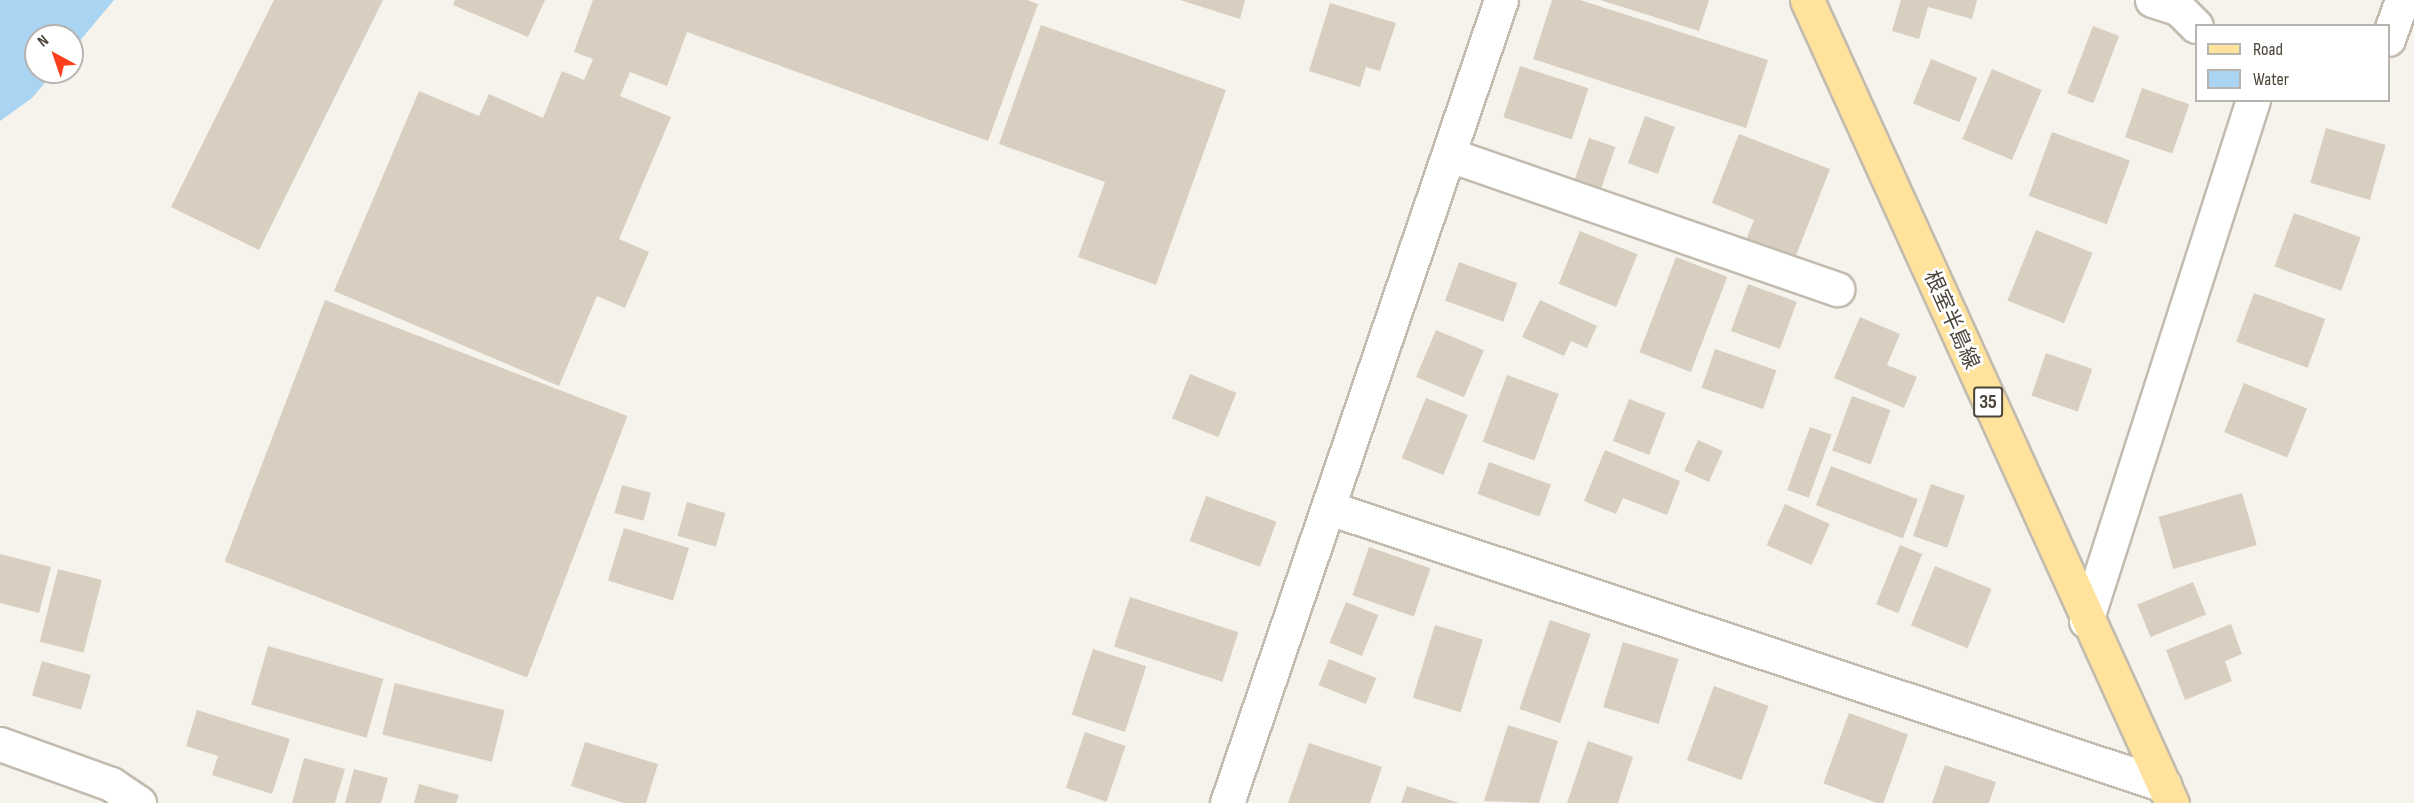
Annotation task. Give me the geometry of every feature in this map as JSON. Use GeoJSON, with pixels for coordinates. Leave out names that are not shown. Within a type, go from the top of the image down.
{"type":"FeatureCollection","features":[{"type":"Feature","properties":{"kind":"main road","name":"根室半島線"},"geometry":{"type":"LineString","coordinates":[[1807,0],[2086,621],[2168,794]]}},
{"type":"Feature","properties":{"kind":"street"},"geometry":{"type":"LineString","coordinates":[[1227,803],[1501,0]]}},
{"type":"Feature","properties":{"kind":"street"},"geometry":{"type":"LineString","coordinates":[[2152,0],[2179,9],[2195,25]]}},
{"type":"Feature","properties":{"kind":"street"},"geometry":{"type":"LineString","coordinates":[[2390,33],[2402,0]]}},
{"type":"Feature","properties":{"kind":"street"},"geometry":{"type":"LineString","coordinates":[[2086,621],[2252,102]]}},
{"type":"Feature","properties":{"kind":"street"},"geometry":{"type":"LineString","coordinates":[[1450,155],[1837,289]]}},
{"type":"Feature","properties":{"kind":"street"},"geometry":{"type":"LineString","coordinates":[[1329,508],[2168,794]]}},
{"type":"Feature","properties":{"kind":"street"},"geometry":{"type":"LineString","coordinates":[[0,744],[111,784],[139,803]]}},
{"type":"Feature","properties":{"kind":"water"},"geometry":{"type":"Polygon","coordinates":[[[0,0],[114,0],[84,36],[84,24],[24,24],[24,84],[44,84],[32,98],[0,121],[0,0]]]}},
{"type":"Feature","properties":{"kind":"building"},"geometry":{"type":"Polygon","coordinates":[[[274,0],[383,0],[259,250],[171,207],[274,0]]]}},
{"type":"Feature","properties":{"kind":"building"},"geometry":{"type":"Polygon","coordinates":[[[455,0],[545,0],[528,37],[453,5],[455,0]]]}},
{"type":"Feature","properties":{"kind":"building"},"geometry":{"type":"Polygon","coordinates":[[[593,0],[1027,0],[1038,4],[988,141],[687,32],[667,86],[630,72],[620,96],[671,117],[619,239],[649,252],[625,308],[597,296],[559,386],[334,291],[419,91],[479,116],[489,94],[543,118],[562,71],[584,80],[593,59],[574,52],[593,0]]]}},
{"type":"Feature","properties":{"kind":"building"},"geometry":{"type":"Polygon","coordinates":[[[1180,0],[1245,0],[1240,19],[1180,0]]]}},
{"type":"Feature","properties":{"kind":"building"},"geometry":{"type":"Polygon","coordinates":[[[1552,0],[1580,0],[1768,60],[1746,128],[1533,59],[1552,0]]]}},
{"type":"Feature","properties":{"kind":"building"},"geometry":{"type":"Polygon","coordinates":[[[1600,0],[1709,0],[1699,31],[1600,0]]]}},
{"type":"Feature","properties":{"kind":"building"},"geometry":{"type":"Polygon","coordinates":[[[1901,0],[1977,0],[1972,19],[1928,7],[1919,39],[1892,31],[1901,0]]]}},
{"type":"Feature","properties":{"kind":"building"},"geometry":{"type":"Polygon","coordinates":[[[1330,3],[1396,23],[1380,71],[1366,67],[1360,87],[1309,71],[1330,3]]]}},
{"type":"Feature","properties":{"kind":"building"},"geometry":{"type":"Polygon","coordinates":[[[1041,25],[1226,90],[1156,285],[1078,257],[1105,182],[999,144],[1041,25]]]}},
{"type":"Feature","properties":{"kind":"building"},"geometry":{"type":"Polygon","coordinates":[[[2093,26],[2119,36],[2093,103],[2067,93],[2093,26]]]}},
{"type":"Feature","properties":{"kind":"building"},"geometry":{"type":"Polygon","coordinates":[[[1931,59],[1977,78],[1959,122],[1913,104],[1931,59]]]}},
{"type":"Feature","properties":{"kind":"building"},"geometry":{"type":"Polygon","coordinates":[[[1520,66],[1588,88],[1572,140],[1503,117],[1520,66]]]}},
{"type":"Feature","properties":{"kind":"building"},"geometry":{"type":"Polygon","coordinates":[[[1992,69],[2042,90],[2012,160],[1962,139],[1992,69]]]}},
{"type":"Feature","properties":{"kind":"building"},"geometry":{"type":"Polygon","coordinates":[[[2142,88],[2189,104],[2172,153],[2125,137],[2142,88]]]}},
{"type":"Feature","properties":{"kind":"building"},"geometry":{"type":"Polygon","coordinates":[[[1645,116],[1675,127],[1658,174],[1628,163],[1645,116]]]}},
{"type":"Feature","properties":{"kind":"building"},"geometry":{"type":"Polygon","coordinates":[[[2326,128],[2386,145],[2370,200],[2310,183],[2326,128]]]}},
{"type":"Feature","properties":{"kind":"building"},"geometry":{"type":"Polygon","coordinates":[[[2052,132],[2130,160],[2107,224],[2029,196],[2052,132]]]}},
{"type":"Feature","properties":{"kind":"building"},"geometry":{"type":"Polygon","coordinates":[[[1739,134],[1830,169],[1793,263],[1744,245],[1754,220],[1712,203],[1739,134]]]}},
{"type":"Feature","properties":{"kind":"building"},"geometry":{"type":"Polygon","coordinates":[[[1589,138],[1615,147],[1600,191],[1574,181],[1589,138]]]}},
{"type":"Feature","properties":{"kind":"building"},"geometry":{"type":"Polygon","coordinates":[[[2294,213],[2361,237],[2341,291],[2275,267],[2294,213]]]}},
{"type":"Feature","properties":{"kind":"building"},"geometry":{"type":"Polygon","coordinates":[[[2036,230],[2093,253],[2064,323],[2008,300],[2036,230]]]}},
{"type":"Feature","properties":{"kind":"building"},"geometry":{"type":"Polygon","coordinates":[[[1580,231],[1637,254],[1616,307],[1559,284],[1580,231]]]}},
{"type":"Feature","properties":{"kind":"building"},"geometry":{"type":"Polygon","coordinates":[[[1676,257],[1727,277],[1691,372],[1639,352],[1676,257]]]}},
{"type":"Feature","properties":{"kind":"building"},"geometry":{"type":"Polygon","coordinates":[[[1459,262],[1517,283],[1503,322],[1445,301],[1459,262]]]}},
{"type":"Feature","properties":{"kind":"building"},"geometry":{"type":"Polygon","coordinates":[[[1748,284],[1797,302],[1780,349],[1731,331],[1748,284]]]}},
{"type":"Feature","properties":{"kind":"building"},"geometry":{"type":"Polygon","coordinates":[[[2254,293],[2325,319],[2308,368],[2236,342],[2254,293]]]}},
{"type":"Feature","properties":{"kind":"building"},"geometry":{"type":"Polygon","coordinates":[[[325,300],[627,416],[527,678],[225,561],[325,300]]]}},
{"type":"Feature","properties":{"kind":"building"},"geometry":{"type":"Polygon","coordinates":[[[1540,300],[1597,326],[1587,348],[1571,341],[1564,356],[1522,337],[1540,300]]]}},
{"type":"Feature","properties":{"kind":"building"},"geometry":{"type":"Polygon","coordinates":[[[1860,317],[1900,334],[1887,365],[1917,377],[1904,408],[1834,378],[1860,317]]]}},
{"type":"Feature","properties":{"kind":"building"},"geometry":{"type":"Polygon","coordinates":[[[1436,330],[1484,350],[1464,397],[1416,377],[1436,330]]]}},
{"type":"Feature","properties":{"kind":"building"},"geometry":{"type":"Polygon","coordinates":[[[1715,349],[1776,370],[1763,409],[1702,388],[1715,349]]]}},
{"type":"Feature","properties":{"kind":"building"},"geometry":{"type":"Polygon","coordinates":[[[2046,353],[2092,369],[2078,412],[2031,396],[2046,353]]]}},
{"type":"Feature","properties":{"kind":"building"},"geometry":{"type":"Polygon","coordinates":[[[1190,374],[1236,393],[1218,437],[1172,419],[1190,374]]]}},
{"type":"Feature","properties":{"kind":"building"},"geometry":{"type":"Polygon","coordinates":[[[1507,375],[1559,394],[1534,461],[1483,442],[1507,375]]]}},
{"type":"Feature","properties":{"kind":"building"},"geometry":{"type":"Polygon","coordinates":[[[2244,383],[2307,408],[2287,458],[2224,432],[2244,383]]]}},
{"type":"Feature","properties":{"kind":"building"},"geometry":{"type":"Polygon","coordinates":[[[1852,396],[1891,410],[1871,465],[1832,451],[1852,396]]]}},
{"type":"Feature","properties":{"kind":"building"},"geometry":{"type":"Polygon","coordinates":[[[1426,398],[1468,415],[1443,475],[1402,458],[1426,398]]]}},
{"type":"Feature","properties":{"kind":"building"},"geometry":{"type":"Polygon","coordinates":[[[1629,399],[1665,413],[1649,455],[1613,441],[1629,399]]]}},
{"type":"Feature","properties":{"kind":"building"},"geometry":{"type":"Polygon","coordinates":[[[1810,427],[1832,435],[1809,498],[1787,490],[1810,427]]]}},
{"type":"Feature","properties":{"kind":"building"},"geometry":{"type":"Polygon","coordinates":[[[1698,440],[1723,451],[1709,482],[1684,471],[1698,440]]]}},
{"type":"Feature","properties":{"kind":"building"},"geometry":{"type":"Polygon","coordinates":[[[1605,450],[1680,481],[1667,515],[1623,498],[1616,514],[1584,501],[1605,450]]]}},
{"type":"Feature","properties":{"kind":"building"},"geometry":{"type":"Polygon","coordinates":[[[1489,462],[1551,485],[1539,517],[1477,494],[1489,462]]]}},
{"type":"Feature","properties":{"kind":"building"},"geometry":{"type":"Polygon","coordinates":[[[1831,466],[1918,499],[1903,539],[1816,505],[1831,466]]]}},
{"type":"Feature","properties":{"kind":"building"},"geometry":{"type":"Polygon","coordinates":[[[1931,484],[1965,496],[1947,548],[1913,536],[1931,484]]]}},
{"type":"Feature","properties":{"kind":"building"},"geometry":{"type":"Polygon","coordinates":[[[622,485],[651,493],[643,521],[614,513],[622,485]]]}},
{"type":"Feature","properties":{"kind":"building"},"geometry":{"type":"Polygon","coordinates":[[[2242,493],[2257,545],[2173,569],[2158,517],[2242,493]]]}},
{"type":"Feature","properties":{"kind":"building"},"geometry":{"type":"Polygon","coordinates":[[[1206,496],[1276,522],[1260,567],[1190,541],[1206,496]]]}},
{"type":"Feature","properties":{"kind":"building"},"geometry":{"type":"Polygon","coordinates":[[[687,502],[725,513],[716,547],[677,536],[687,502]]]}},
{"type":"Feature","properties":{"kind":"building"},"geometry":{"type":"Polygon","coordinates":[[[1785,504],[1830,524],[1811,565],[1767,545],[1785,504]]]}},
{"type":"Feature","properties":{"kind":"building"},"geometry":{"type":"Polygon","coordinates":[[[624,528],[689,548],[673,600],[608,581],[624,528]]]}},
{"type":"Feature","properties":{"kind":"building"},"geometry":{"type":"Polygon","coordinates":[[[1900,545],[1922,554],[1898,613],[1876,604],[1900,545]]]}},
{"type":"Feature","properties":{"kind":"building"},"geometry":{"type":"Polygon","coordinates":[[[1369,547],[1430,568],[1414,616],[1352,595],[1369,547]]]}},
{"type":"Feature","properties":{"kind":"building"},"geometry":{"type":"Polygon","coordinates":[[[0,554],[51,567],[39,613],[0,603],[0,554]]]}},
{"type":"Feature","properties":{"kind":"building"},"geometry":{"type":"Polygon","coordinates":[[[1935,566],[1992,589],[1968,648],[1911,625],[1935,566]]]}},
{"type":"Feature","properties":{"kind":"building"},"geometry":{"type":"Polygon","coordinates":[[[58,569],[102,580],[84,653],[40,642],[58,569]]]}},
{"type":"Feature","properties":{"kind":"building"},"geometry":{"type":"Polygon","coordinates":[[[2193,582],[2206,614],[2150,637],[2137,604],[2193,582]]]}},
{"type":"Feature","properties":{"kind":"building"},"geometry":{"type":"Polygon","coordinates":[[[1130,597],[1238,632],[1222,682],[1114,646],[1130,597]]]}},
{"type":"Feature","properties":{"kind":"building"},"geometry":{"type":"Polygon","coordinates":[[[1346,602],[1378,615],[1362,656],[1330,643],[1346,602]]]}},
{"type":"Feature","properties":{"kind":"building"},"geometry":{"type":"Polygon","coordinates":[[[1550,620],[1591,634],[1560,723],[1519,709],[1550,620]]]}},
{"type":"Feature","properties":{"kind":"building"},"geometry":{"type":"Polygon","coordinates":[[[2231,624],[2242,654],[2225,661],[2232,681],[2185,700],[2166,650],[2231,624]]]}},
{"type":"Feature","properties":{"kind":"building"},"geometry":{"type":"Polygon","coordinates":[[[1435,625],[1483,640],[1461,712],[1413,698],[1435,625]]]}},
{"type":"Feature","properties":{"kind":"building"},"geometry":{"type":"Polygon","coordinates":[[[1623,642],[1678,659],[1659,724],[1603,707],[1623,642]]]}},
{"type":"Feature","properties":{"kind":"building"},"geometry":{"type":"Polygon","coordinates":[[[268,646],[383,679],[367,738],[251,705],[268,646]]]}},
{"type":"Feature","properties":{"kind":"building"},"geometry":{"type":"Polygon","coordinates":[[[1093,649],[1146,666],[1125,732],[1072,715],[1093,649]]]}},
{"type":"Feature","properties":{"kind":"building"},"geometry":{"type":"Polygon","coordinates":[[[1329,659],[1376,678],[1366,704],[1319,685],[1329,659]]]}},
{"type":"Feature","properties":{"kind":"building"},"geometry":{"type":"Polygon","coordinates":[[[42,661],[91,675],[81,710],[32,696],[42,661]]]}},
{"type":"Feature","properties":{"kind":"building"},"geometry":{"type":"Polygon","coordinates":[[[395,683],[505,710],[492,762],[382,734],[395,683]]]}},
{"type":"Feature","properties":{"kind":"building"},"geometry":{"type":"Polygon","coordinates":[[[1714,686],[1769,706],[1741,780],[1687,760],[1714,686]]]}},
{"type":"Feature","properties":{"kind":"building"},"geometry":{"type":"Polygon","coordinates":[[[197,710],[290,739],[272,794],[212,775],[218,756],[186,746],[197,710]]]}},
{"type":"Feature","properties":{"kind":"building"},"geometry":{"type":"Polygon","coordinates":[[[1849,713],[1908,735],[1883,803],[1877,803],[1823,783],[1849,713]]]}},
{"type":"Feature","properties":{"kind":"building"},"geometry":{"type":"Polygon","coordinates":[[[1508,725],[1558,741],[1539,803],[1484,801],[1508,725]]]}},
{"type":"Feature","properties":{"kind":"building"},"geometry":{"type":"Polygon","coordinates":[[[1085,732],[1126,746],[1106,802],[1066,788],[1085,732]]]}},
{"type":"Feature","properties":{"kind":"building"},"geometry":{"type":"Polygon","coordinates":[[[1588,741],[1633,757],[1618,803],[1567,803],[1588,741]]]}},
{"type":"Feature","properties":{"kind":"building"},"geometry":{"type":"Polygon","coordinates":[[[585,742],[658,764],[646,803],[624,803],[571,786],[585,742]]]}},
{"type":"Feature","properties":{"kind":"building"},"geometry":{"type":"Polygon","coordinates":[[[1309,743],[1382,767],[1370,803],[1288,803],[1309,743]]]}},
{"type":"Feature","properties":{"kind":"building"},"geometry":{"type":"Polygon","coordinates":[[[304,758],[345,769],[335,803],[292,803],[304,758]]]}},
{"type":"Feature","properties":{"kind":"building"},"geometry":{"type":"Polygon","coordinates":[[[1945,765],[1996,782],[1989,803],[1932,803],[1945,765]]]}},
{"type":"Feature","properties":{"kind":"building"},"geometry":{"type":"Polygon","coordinates":[[[354,769],[388,778],[381,803],[345,803],[354,769]]]}},
{"type":"Feature","properties":{"kind":"building"},"geometry":{"type":"Polygon","coordinates":[[[419,784],[459,795],[456,803],[414,803],[419,784]]]}},
{"type":"Feature","properties":{"kind":"building"},"geometry":{"type":"Polygon","coordinates":[[[1407,786],[1459,803],[1401,803],[1407,786]]]}}]}
